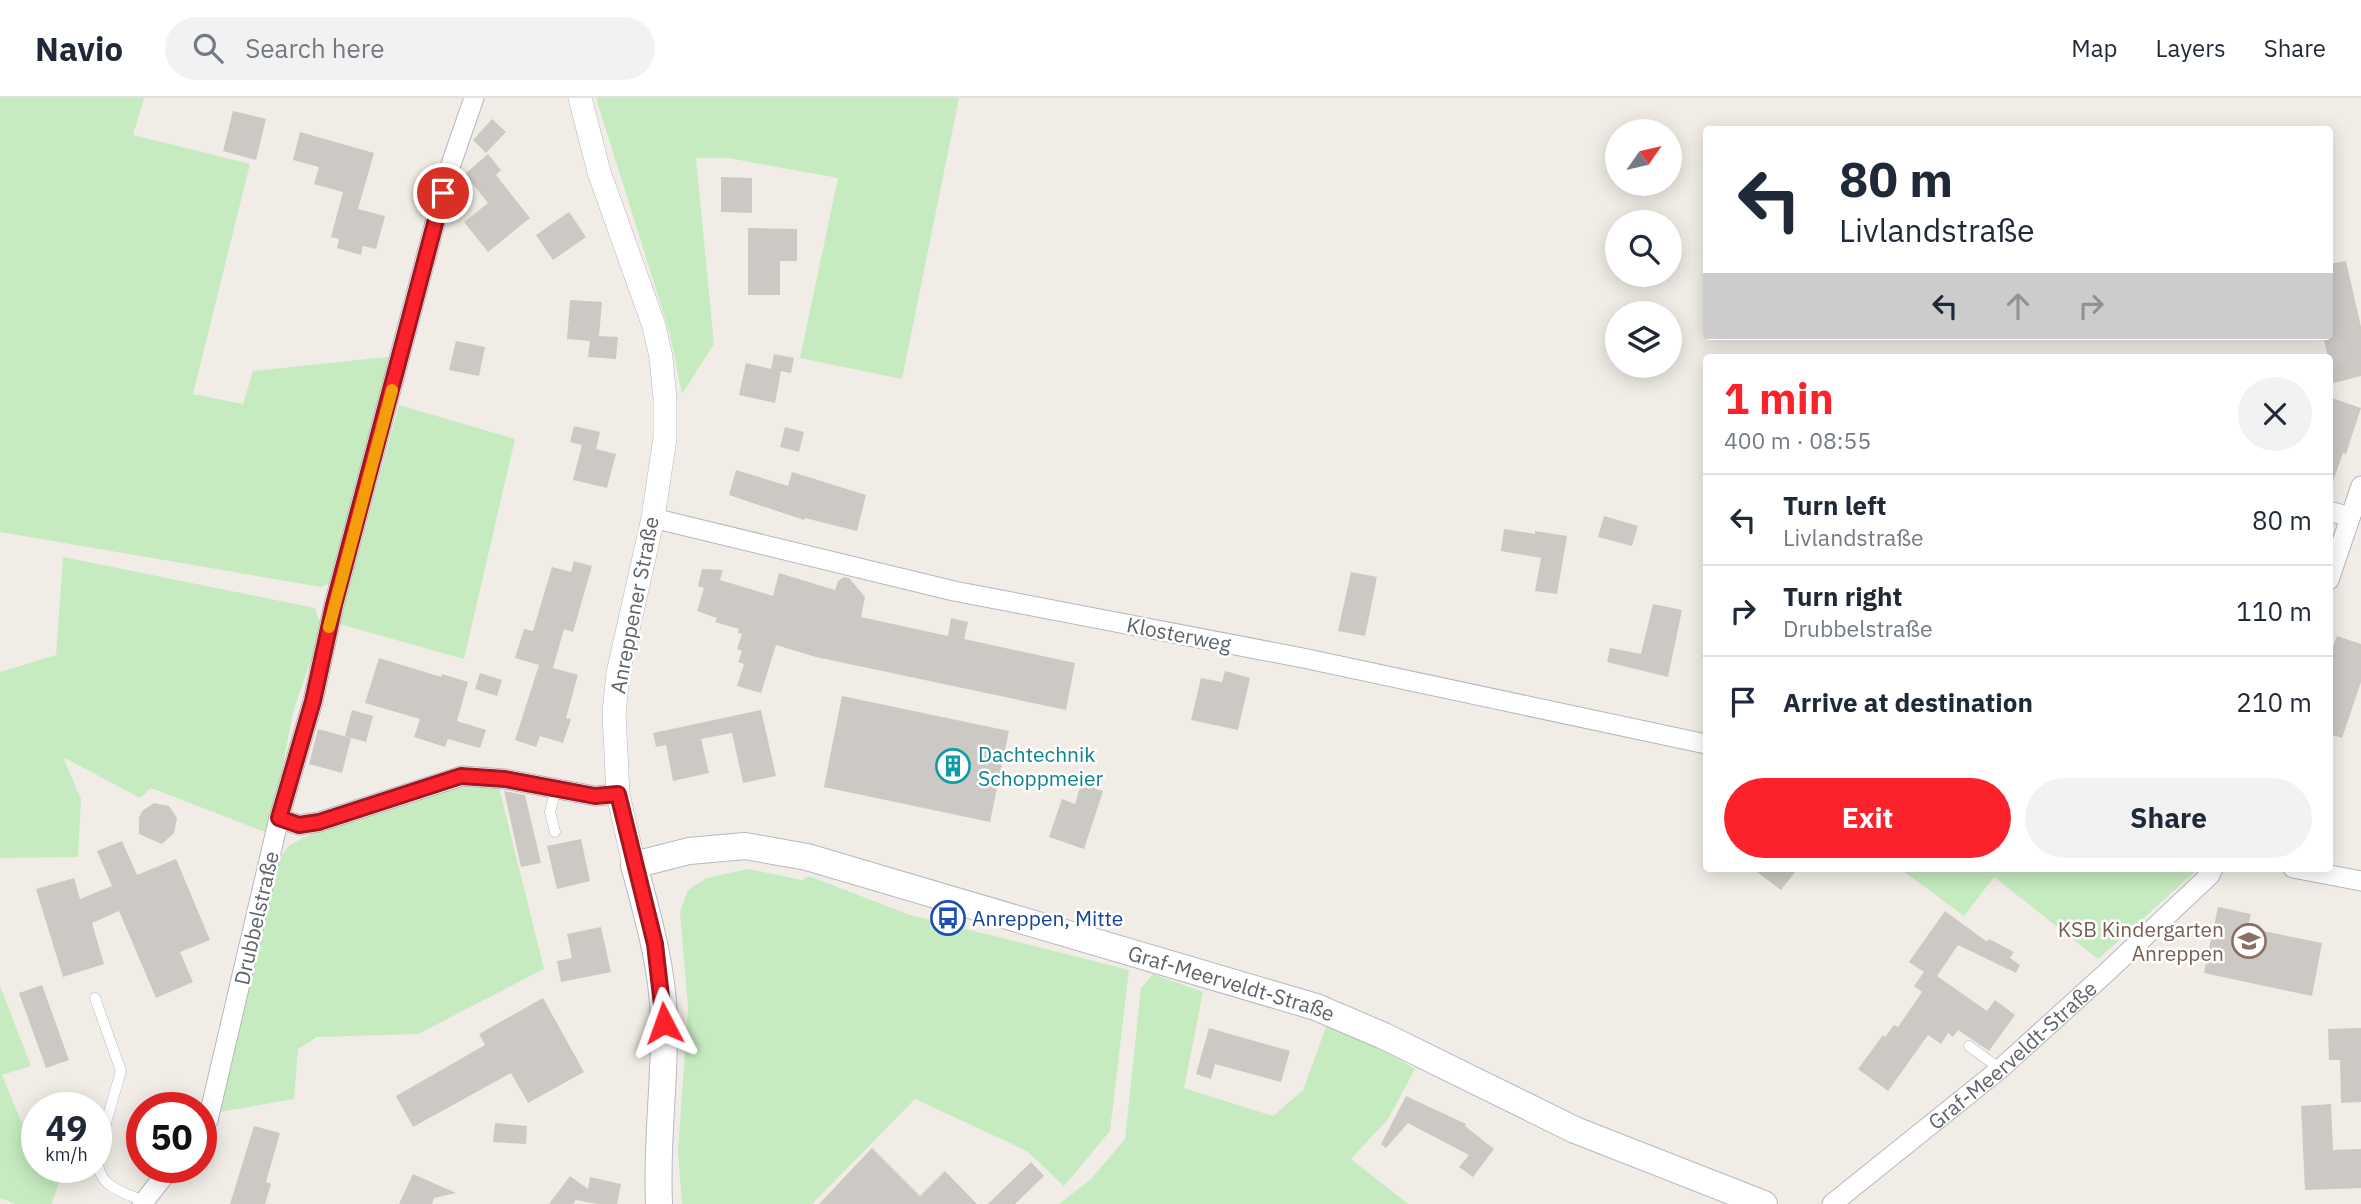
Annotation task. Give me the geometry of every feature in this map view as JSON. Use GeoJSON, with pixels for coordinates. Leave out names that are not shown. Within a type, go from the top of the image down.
{"type":"FeatureCollection","features":[{"type":"Feature","properties":{"kind":"main road","name":"Graf-Meerveldt-Straße"},"geometry":{"type":"LineString","coordinates":[[634,865],[689,851],[744,846],[798,855],[1152,957],[1348,1019],[1575,1130],[1764,1204]]}},
{"type":"Feature","properties":{"kind":"main road","name":"Anreppener Straße"},"geometry":{"type":"LineString","coordinates":[[634,865],[655,944],[664,1023],[659,1204]]}},
{"type":"Feature","properties":{"kind":"street","name":"Drubbelstraße"},"geometry":{"type":"LineString","coordinates":[[215,1092],[279,818],[313,701],[334,605],[449,170],[474,98]]}},
{"type":"Feature","properties":{"kind":"street","name":"Anreppener Straße"},"geometry":{"type":"LineString","coordinates":[[580,98],[599,172],[654,326],[661,357],[665,399],[665,438],[653,518],[615,693],[614,734],[618,794],[634,865]]}},
{"type":"Feature","properties":{"kind":"street"},"geometry":{"type":"LineString","coordinates":[[2333,568],[2361,486]]}},
{"type":"Feature","properties":{"kind":"street"},"geometry":{"type":"LineString","coordinates":[[2333,512],[2350,517]]}},
{"type":"Feature","properties":{"kind":"street","name":"Klosterweg"},"geometry":{"type":"LineString","coordinates":[[653,518],[954,591],[1290,656],[1703,743]]}},
{"type":"Feature","properties":{"kind":"street"},"geometry":{"type":"LineString","coordinates":[[279,818],[299,825],[319,822],[461,776],[482,776],[595,796],[618,794]]}},
{"type":"Feature","properties":{"kind":"street","name":"Graf-Meerveldt-Straße"},"geometry":{"type":"LineString","coordinates":[[1832,1204],[2000,1069],[2211,872]]}},
{"type":"Feature","properties":{"kind":"street"},"geometry":{"type":"LineString","coordinates":[[2314,872],[2361,881]]}},
{"type":"Feature","properties":{"kind":"street"},"geometry":{"type":"LineString","coordinates":[[143,1203],[159,1183]]}},
{"type":"Feature","properties":{"kind":"lane"},"geometry":{"type":"LineString","coordinates":[[555,832],[551,812],[556,788]]}},
{"type":"Feature","properties":{"kind":"lane"},"geometry":{"type":"LineString","coordinates":[[95,998],[121,1071],[97,1154],[97,1167],[101,1178],[110,1186],[143,1203]]}},
{"type":"Feature","properties":{"kind":"lane"},"geometry":{"type":"LineString","coordinates":[[1969,1046],[2000,1069]]}},
{"type":"Feature","properties":{"kind":"green space"},"geometry":{"type":"Polygon","coordinates":[[[0,98],[144,98],[133,135],[250,164],[193,394],[243,404],[253,371],[393,358],[330,583],[321,587],[0,532],[0,98]]]}},
{"type":"Feature","properties":{"kind":"green space"},"geometry":{"type":"Polygon","coordinates":[[[596,98],[959,98],[902,379],[800,358],[838,178],[728,158],[696,158],[714,344],[682,394],[670,334],[596,98]]]}},
{"type":"Feature","properties":{"kind":"green space"},"geometry":{"type":"Polygon","coordinates":[[[399,405],[515,439],[464,659],[339,624],[399,405]]]}},
{"type":"Feature","properties":{"kind":"green space"},"geometry":{"type":"Polygon","coordinates":[[[63,557],[315,608],[322,628],[293,712],[270,834],[151,788],[140,798],[63,757],[81,799],[78,857],[0,858],[0,672],[56,655],[63,557]]]}},
{"type":"Feature","properties":{"kind":"green space"},"geometry":{"type":"Polygon","coordinates":[[[453,786],[499,787],[544,969],[418,1034],[317,1037],[298,1049],[294,1099],[217,1112],[217,1101],[280,857],[290,845],[317,831],[453,786]]]}},
{"type":"Feature","properties":{"kind":"green space"},"geometry":{"type":"Polygon","coordinates":[[[748,869],[802,880],[809,876],[910,915],[1129,970],[1110,1131],[1064,1186],[1027,1151],[915,1099],[812,1204],[682,1204],[678,1152],[688,1008],[680,912],[688,890],[707,878],[748,869]]]}},
{"type":"Feature","properties":{"kind":"green space"},"geometry":{"type":"Polygon","coordinates":[[[1904,872],[2195,872],[2098,959],[1994,877],[1964,916],[1904,872]]]}},
{"type":"Feature","properties":{"kind":"green space"},"geometry":{"type":"Polygon","coordinates":[[[1153,974],[1203,992],[1184,1088],[1273,1116],[1303,1090],[1327,1024],[1377,1047],[1415,1069],[1388,1119],[1351,1159],[1408,1204],[1059,1204],[1091,1179],[1125,1139],[1141,988],[1153,974]]]}},
{"type":"Feature","properties":{"kind":"green space"},"geometry":{"type":"Polygon","coordinates":[[[0,986],[31,1066],[2,1075],[21,1121],[21,1183],[60,1183],[51,1204],[16,1204],[0,1198],[0,986]]]}},
{"type":"Feature","properties":{"kind":"building"},"geometry":{"type":"Polygon","coordinates":[[[233,111],[266,119],[256,160],[223,151],[233,111]]]}},
{"type":"Feature","properties":{"kind":"building"},"geometry":{"type":"Polygon","coordinates":[[[492,119],[506,132],[486,153],[473,140],[492,119]]]}},
{"type":"Feature","properties":{"kind":"building"},"geometry":{"type":"Polygon","coordinates":[[[300,132],[374,153],[358,209],[385,216],[376,249],[363,246],[361,255],[337,248],[339,239],[331,237],[343,192],[314,184],[319,167],[293,160],[300,132]]]}},
{"type":"Feature","properties":{"kind":"building"},"geometry":{"type":"Polygon","coordinates":[[[488,154],[501,170],[496,175],[530,218],[488,252],[464,222],[488,203],[465,174],[488,154]]]}},
{"type":"Feature","properties":{"kind":"building"},"geometry":{"type":"Polygon","coordinates":[[[721,177],[752,178],[752,213],[721,212],[721,177]]]}},
{"type":"Feature","properties":{"kind":"building"},"geometry":{"type":"Polygon","coordinates":[[[569,212],[586,237],[553,260],[536,235],[569,212]]]}},
{"type":"Feature","properties":{"kind":"building"},"geometry":{"type":"Polygon","coordinates":[[[748,228],[797,229],[797,261],[780,261],[780,295],[748,295],[748,228]]]}},
{"type":"Feature","properties":{"kind":"building"},"geometry":{"type":"Polygon","coordinates":[[[2346,261],[2361,327],[2361,376],[2334,383],[2333,354],[2327,354],[2324,340],[2333,340],[2333,263],[2346,261]]]}},
{"type":"Feature","properties":{"kind":"building"},"geometry":{"type":"Polygon","coordinates":[[[570,300],[602,302],[599,336],[618,337],[616,359],[588,357],[590,341],[567,339],[570,300]]]}},
{"type":"Feature","properties":{"kind":"building"},"geometry":{"type":"Polygon","coordinates":[[[456,341],[485,347],[479,376],[449,370],[456,341]]]}},
{"type":"Feature","properties":{"kind":"building"},"geometry":{"type":"Polygon","coordinates":[[[774,354],[794,358],[791,373],[781,371],[775,403],[739,395],[746,363],[771,369],[774,354]]]}},
{"type":"Feature","properties":{"kind":"building"},"geometry":{"type":"Polygon","coordinates":[[[2333,398],[2361,408],[2346,454],[2343,453],[2333,481],[2333,398]]]}},
{"type":"Feature","properties":{"kind":"building"},"geometry":{"type":"Polygon","coordinates":[[[574,426],[600,432],[596,449],[616,454],[607,488],[573,480],[582,445],[570,442],[574,426]]]}},
{"type":"Feature","properties":{"kind":"building"},"geometry":{"type":"Polygon","coordinates":[[[785,427],[804,432],[799,452],[780,447],[785,427]]]}},
{"type":"Feature","properties":{"kind":"building"},"geometry":{"type":"Polygon","coordinates":[[[736,470],[788,486],[792,472],[866,495],[857,531],[805,518],[804,520],[729,495],[736,470]]]}},
{"type":"Feature","properties":{"kind":"building"},"geometry":{"type":"Polygon","coordinates":[[[1604,516],[1638,526],[1632,546],[1598,537],[1604,516]]]}},
{"type":"Feature","properties":{"kind":"building"},"geometry":{"type":"Polygon","coordinates":[[[1504,529],[1567,536],[1557,594],[1535,591],[1541,558],[1501,551],[1504,529]]]}},
{"type":"Feature","properties":{"kind":"building"},"geometry":{"type":"Polygon","coordinates":[[[574,561],[592,566],[573,632],[564,629],[553,668],[578,675],[566,718],[571,719],[563,743],[540,736],[536,747],[515,740],[539,665],[515,658],[524,629],[533,631],[552,567],[571,572],[574,561]]]}},
{"type":"Feature","properties":{"kind":"building"},"geometry":{"type":"Polygon","coordinates":[[[702,569],[723,570],[720,580],[773,596],[779,573],[835,590],[838,581],[844,577],[849,578],[865,597],[861,617],[948,636],[951,618],[968,622],[964,639],[1075,663],[1066,710],[816,657],[776,645],[761,693],[737,686],[744,664],[738,662],[742,651],[737,649],[742,634],[738,633],[739,629],[715,622],[717,618],[697,611],[704,588],[698,586],[702,569]]]}},
{"type":"Feature","properties":{"kind":"building"},"geometry":{"type":"Polygon","coordinates":[[[1351,572],[1377,577],[1365,636],[1338,631],[1351,572]]]}},
{"type":"Feature","properties":{"kind":"building"},"geometry":{"type":"Polygon","coordinates":[[[1653,604],[1682,610],[1668,677],[1607,662],[1610,648],[1641,654],[1653,604]]]}},
{"type":"Feature","properties":{"kind":"building"},"geometry":{"type":"Polygon","coordinates":[[[2337,636],[2361,644],[2361,682],[2342,738],[2333,735],[2333,647],[2337,636]]]}},
{"type":"Feature","properties":{"kind":"building"},"geometry":{"type":"Polygon","coordinates":[[[379,658],[441,677],[442,674],[468,682],[457,721],[486,730],[480,748],[448,739],[445,747],[414,737],[420,719],[365,703],[379,658]]]}},
{"type":"Feature","properties":{"kind":"building"},"geometry":{"type":"Polygon","coordinates":[[[1225,671],[1250,678],[1238,730],[1191,720],[1201,678],[1222,682],[1225,671]]]}},
{"type":"Feature","properties":{"kind":"building"},"geometry":{"type":"Polygon","coordinates":[[[480,673],[502,680],[497,696],[475,689],[480,673]]]}},
{"type":"Feature","properties":{"kind":"building"},"geometry":{"type":"Polygon","coordinates":[[[842,696],[1009,731],[990,822],[824,787],[842,696]]]}},
{"type":"Feature","properties":{"kind":"building"},"geometry":{"type":"Polygon","coordinates":[[[352,710],[373,716],[366,742],[345,736],[352,710]]]}},
{"type":"Feature","properties":{"kind":"building"},"geometry":{"type":"Polygon","coordinates":[[[761,710],[776,776],[743,783],[732,733],[701,739],[709,773],[673,781],[666,745],[656,747],[653,733],[761,710]]]}},
{"type":"Feature","properties":{"kind":"building"},"geometry":{"type":"Polygon","coordinates":[[[318,729],[351,738],[342,773],[309,764],[318,729]]]}},
{"type":"Feature","properties":{"kind":"building"},"geometry":{"type":"Polygon","coordinates":[[[1081,784],[1103,791],[1084,849],[1049,837],[1062,799],[1075,804],[1081,784]]]}},
{"type":"Feature","properties":{"kind":"building"},"geometry":{"type":"Polygon","coordinates":[[[504,791],[525,795],[541,863],[521,867],[504,791]]]}},
{"type":"Feature","properties":{"kind":"building"},"geometry":{"type":"Polygon","coordinates":[[[154,803],[169,806],[177,818],[174,833],[162,844],[139,834],[142,811],[154,803]]]}},
{"type":"Feature","properties":{"kind":"building"},"geometry":{"type":"Polygon","coordinates":[[[581,839],[590,881],[557,889],[547,846],[581,839]]]}},
{"type":"Feature","properties":{"kind":"building"},"geometry":{"type":"Polygon","coordinates":[[[122,841],[137,875],[176,859],[210,940],[180,952],[193,982],[156,998],[119,911],[92,923],[104,964],[63,977],[36,889],[74,878],[80,899],[112,886],[97,851],[122,841]]]}},
{"type":"Feature","properties":{"kind":"building"},"geometry":{"type":"Polygon","coordinates":[[[1757,872],[1795,872],[1781,890],[1757,872]]]}},
{"type":"Feature","properties":{"kind":"building"},"geometry":{"type":"Polygon","coordinates":[[[2218,907],[2251,914],[2249,923],[2260,925],[2258,930],[2322,943],[2312,996],[2204,973],[2218,907]]]}},
{"type":"Feature","properties":{"kind":"building"},"geometry":{"type":"Polygon","coordinates":[[[1945,911],[1987,942],[1989,939],[2014,952],[2010,958],[2020,965],[2016,973],[1958,945],[1937,976],[1987,1011],[1995,1000],[2015,1015],[1989,1051],[1958,1030],[1953,1037],[1948,1033],[1941,1044],[1928,1035],[1888,1091],[1858,1069],[1883,1035],[1885,1037],[1894,1025],[1898,1027],[1922,992],[1914,986],[1924,972],[1909,962],[1945,911]]]}},
{"type":"Feature","properties":{"kind":"building"},"geometry":{"type":"Polygon","coordinates":[[[601,927],[611,972],[561,982],[557,961],[572,958],[567,934],[601,927]]]}},
{"type":"Feature","properties":{"kind":"building"},"geometry":{"type":"Polygon","coordinates":[[[42,985],[69,1060],[46,1068],[19,993],[42,985]]]}},
{"type":"Feature","properties":{"kind":"building"},"geometry":{"type":"Polygon","coordinates":[[[543,998],[584,1072],[528,1103],[511,1073],[413,1127],[396,1096],[485,1045],[479,1034],[543,998]]]}},
{"type":"Feature","properties":{"kind":"building"},"geometry":{"type":"Polygon","coordinates":[[[1209,1028],[1290,1051],[1281,1082],[1215,1064],[1211,1079],[1196,1074],[1209,1028]]]}},
{"type":"Feature","properties":{"kind":"building"},"geometry":{"type":"Polygon","coordinates":[[[2361,1028],[2361,1102],[2341,1103],[2340,1060],[2329,1060],[2328,1029],[2361,1028]]]}},
{"type":"Feature","properties":{"kind":"building"},"geometry":{"type":"Polygon","coordinates":[[[1406,1096],[1466,1124],[1465,1126],[1494,1149],[1473,1177],[1459,1167],[1469,1155],[1408,1123],[1386,1148],[1381,1144],[1406,1096]]]}},
{"type":"Feature","properties":{"kind":"building"},"geometry":{"type":"Polygon","coordinates":[[[2331,1104],[2333,1150],[2361,1149],[2361,1188],[2305,1190],[2301,1106],[2331,1104]]]}},
{"type":"Feature","properties":{"kind":"building"},"geometry":{"type":"Polygon","coordinates":[[[495,1123],[527,1126],[526,1144],[493,1142],[495,1123]]]}},
{"type":"Feature","properties":{"kind":"building"},"geometry":{"type":"Polygon","coordinates":[[[254,1126],[280,1133],[266,1182],[271,1184],[265,1204],[230,1204],[254,1126]]]}},
{"type":"Feature","properties":{"kind":"building"},"geometry":{"type":"Polygon","coordinates":[[[872,1148],[920,1196],[945,1171],[977,1204],[819,1204],[872,1148]]]}},
{"type":"Feature","properties":{"kind":"building"},"geometry":{"type":"Polygon","coordinates":[[[1031,1162],[1044,1176],[1015,1204],[988,1204],[1031,1162]]]}},
{"type":"Feature","properties":{"kind":"building"},"geometry":{"type":"Polygon","coordinates":[[[413,1174],[456,1193],[434,1198],[432,1204],[399,1204],[413,1174]]]}},
{"type":"Feature","properties":{"kind":"building"},"geometry":{"type":"Polygon","coordinates":[[[570,1176],[588,1189],[590,1177],[621,1184],[617,1204],[576,1200],[573,1204],[549,1204],[570,1176]]]}},
{"type":"Feature","properties":{"kind":"slow traffic"},"geometry":{"type":"LineString","coordinates":[[329,627],[392,390]]}},
{"type":"Feature","properties":{"kind":"place","name":"Dachtechnik Schoppmeier"},"geometry":{"type":"Point","coordinates":[953,766]}},
{"type":"Feature","properties":{"kind":"place","name":"Anreppen, Mitte"},"geometry":{"type":"Point","coordinates":[948,918]}},
{"type":"Feature","properties":{"kind":"place","name":"KSB Kindergarten Anreppen"},"geometry":{"type":"Point","coordinates":[2249,941]}},
{"type":"Feature","properties":{"kind":"route"},"geometry":{"type":"LineString","coordinates":[[443,193],[334,605],[313,701],[279,818],[299,825],[319,822],[461,776],[505,779],[595,796],[618,794],[655,944],[664,1023]]}}]}
